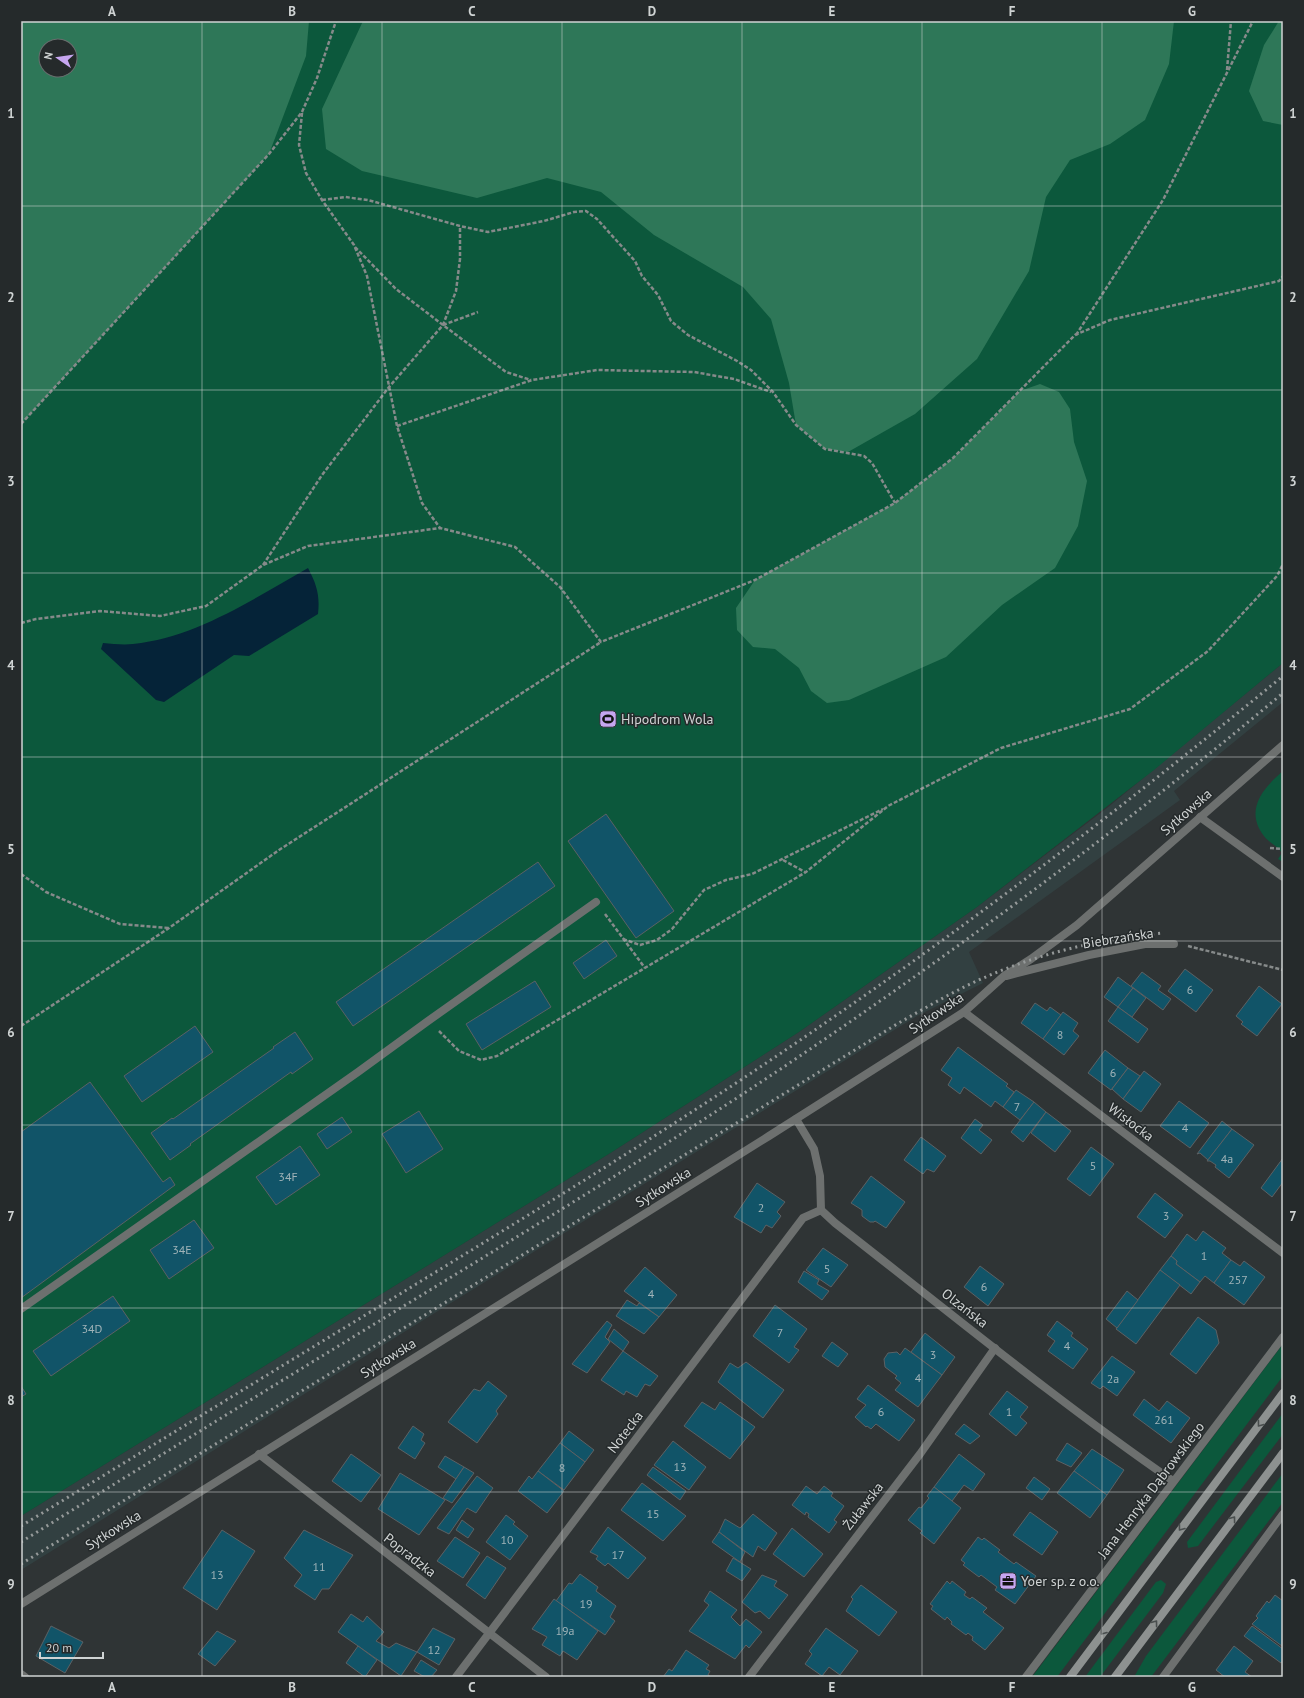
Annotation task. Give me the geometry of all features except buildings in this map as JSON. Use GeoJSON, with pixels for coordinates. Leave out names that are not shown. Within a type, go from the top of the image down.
{"type":"FeatureCollection","features":[{"type":"Feature","properties":{"kind":"main road"},"geometry":{"type":"LineString","coordinates":[[1070,1677],[1283,1393]]}},
{"type":"Feature","properties":{"kind":"main road"},"geometry":{"type":"LineString","coordinates":[[1115,1677],[1283,1453]]}},
{"type":"Feature","properties":{"kind":"street","name":"Sytkowska"},"geometry":{"type":"LineString","coordinates":[[21,1604],[796,1119],[964,1012],[1004,976],[1031,959],[1077,925],[1283,745]]}},
{"type":"Feature","properties":{"kind":"street"},"geometry":{"type":"LineString","coordinates":[[1200,817],[1283,877]]}},
{"type":"Feature","properties":{"kind":"street"},"geometry":{"type":"LineString","coordinates":[[21,1309],[358,1072],[428,1020],[596,902]]}},
{"type":"Feature","properties":{"kind":"street","name":"Biebrzańska"},"geometry":{"type":"LineString","coordinates":[[1004,976],[1089,955],[1144,944],[1174,944]]}},
{"type":"Feature","properties":{"kind":"street","name":"Wisłocka"},"geometry":{"type":"LineString","coordinates":[[964,1012],[1283,1253]]}},
{"type":"Feature","properties":{"kind":"street"},"geometry":{"type":"LineString","coordinates":[[796,1119],[814,1149],[820,1176],[821,1210]]}},
{"type":"Feature","properties":{"kind":"street","name":"Olzańska"},"geometry":{"type":"LineString","coordinates":[[821,1210],[835,1223],[995,1348],[1133,1453],[1173,1481]]}},
{"type":"Feature","properties":{"kind":"street","name":"Notecka"},"geometry":{"type":"LineString","coordinates":[[456,1677],[803,1218],[821,1210]]}},
{"type":"Feature","properties":{"kind":"street","name":"Jana Henryka Dąbrowskiego"},"geometry":{"type":"LineString","coordinates":[[1026,1677],[1283,1337]]}},
{"type":"Feature","properties":{"kind":"street","name":"Żuławska"},"geometry":{"type":"LineString","coordinates":[[749,1677],[920,1454],[995,1348]]}},
{"type":"Feature","properties":{"kind":"street","name":"Popradzka"},"geometry":{"type":"LineString","coordinates":[[259,1454],[546,1677]]}},
{"type":"Feature","properties":{"kind":"street"},"geometry":{"type":"LineString","coordinates":[[1163,1677],[1283,1514]]}},
{"type":"Feature","properties":{"kind":"street"},"geometry":{"type":"LineString","coordinates":[[21,1674],[25,1677]]}},
{"type":"Feature","properties":{"kind":"path"},"geometry":{"type":"LineString","coordinates":[[21,424],[269,154],[302,112],[317,78],[336,21]]}},
{"type":"Feature","properties":{"kind":"path"},"geometry":{"type":"LineString","coordinates":[[1227,73],[1231,21]]}},
{"type":"Feature","properties":{"kind":"path"},"geometry":{"type":"LineString","coordinates":[[21,1026],[169,928],[279,850],[601,642],[755,580],[895,503],[953,458],[1075,336],[1163,200],[1253,21]]}},
{"type":"Feature","properties":{"kind":"path"},"geometry":{"type":"LineString","coordinates":[[302,112],[299,145],[306,173],[322,200],[354,245],[396,288],[443,325],[506,372],[532,380]]}},
{"type":"Feature","properties":{"kind":"path"},"geometry":{"type":"LineString","coordinates":[[322,200],[345,197],[368,200],[460,226],[488,232],[544,222],[574,212],[586,211],[597,218],[635,261],[642,276],[658,295],[671,320],[688,335],[746,367],[773,392],[796,425],[825,449],[864,456],[872,462],[895,503]]}},
{"type":"Feature","properties":{"kind":"path"},"geometry":{"type":"LineString","coordinates":[[263,566],[322,475],[390,387],[443,325],[456,291],[460,259],[460,226]]}},
{"type":"Feature","properties":{"kind":"path"},"geometry":{"type":"LineString","coordinates":[[354,245],[367,276],[397,426],[422,503],[440,528]]}},
{"type":"Feature","properties":{"kind":"path"},"geometry":{"type":"LineString","coordinates":[[1279,281],[1283,276]]}},
{"type":"Feature","properties":{"kind":"path"},"geometry":{"type":"LineString","coordinates":[[1075,336],[1110,320],[1283,280]]}},
{"type":"Feature","properties":{"kind":"path"},"geometry":{"type":"LineString","coordinates":[[443,325],[478,312]]}},
{"type":"Feature","properties":{"kind":"path"},"geometry":{"type":"LineString","coordinates":[[397,426],[532,380],[597,370],[694,372],[734,379],[773,392]]}},
{"type":"Feature","properties":{"kind":"path"},"geometry":{"type":"LineString","coordinates":[[21,623],[36,619],[100,611],[160,616],[206,606],[263,566],[308,546],[440,528],[515,547],[560,587],[601,642]]}},
{"type":"Feature","properties":{"kind":"path"},"geometry":{"type":"LineString","coordinates":[[623,938],[640,945],[657,940],[672,929],[704,890],[726,880],[752,874],[783,860],[1001,748],[1130,709],[1208,651],[1277,576],[1283,564]]}},
{"type":"Feature","properties":{"kind":"path"},"geometry":{"type":"LineString","coordinates":[[428,1020],[459,1051],[480,1060],[497,1056],[806,872],[888,806]]}},
{"type":"Feature","properties":{"kind":"path"},"geometry":{"type":"LineString","coordinates":[[1270,848],[1283,849]]}},
{"type":"Feature","properties":{"kind":"path"},"geometry":{"type":"LineString","coordinates":[[783,860],[806,872]]}},
{"type":"Feature","properties":{"kind":"path"},"geometry":{"type":"LineString","coordinates":[[21,874],[46,892],[120,924],[169,928]]}},
{"type":"Feature","properties":{"kind":"path"},"geometry":{"type":"LineString","coordinates":[[596,902],[646,968]]}},
{"type":"Feature","properties":{"kind":"path","name":"Biebrzańska"},"geometry":{"type":"LineString","coordinates":[[1174,944],[1193,946],[1283,970]]}},
{"type":"Feature","properties":{"kind":"shaded area"},"geometry":{"type":"Polygon","coordinates":[[[1283,663],[1283,702],[1174,791],[1180,800],[969,952],[983,983],[917,1016],[21,1570],[21,1516],[612,1152],[799,1032],[977,907],[1107,808],[1283,663]]]}},
{"type":"Feature","properties":{"kind":"green space","name":"Hipodrom Wola"},"geometry":{"type":"Polygon","coordinates":[[[21,21],[1283,21],[1283,663],[1154,770],[977,907],[799,1032],[612,1152],[21,1516],[21,21]]]}},
{"type":"Feature","properties":{"kind":"green space"},"geometry":{"type":"Polygon","coordinates":[[[21,21],[309,21],[306,56],[269,154],[21,424],[21,21]]]}},
{"type":"Feature","properties":{"kind":"green space"},"geometry":{"type":"Polygon","coordinates":[[[363,21],[1174,21],[1169,64],[1145,120],[1110,144],[1070,160],[1046,197],[1029,271],[977,359],[915,414],[848,452],[825,449],[796,425],[789,383],[771,319],[743,287],[654,235],[601,192],[547,178],[477,198],[362,171],[326,149],[322,109],[363,21]]]}},
{"type":"Feature","properties":{"kind":"green space"},"geometry":{"type":"Polygon","coordinates":[[[1279,21],[1283,21],[1283,125],[1263,121],[1249,91],[1264,45],[1279,21]]]}},
{"type":"Feature","properties":{"kind":"green space"},"geometry":{"type":"Polygon","coordinates":[[[1040,384],[1059,392],[1070,409],[1074,442],[1087,481],[1078,526],[1055,568],[1002,605],[946,657],[849,700],[827,703],[811,691],[799,668],[775,649],[753,647],[737,630],[736,608],[755,580],[895,503],[953,458],[1020,391],[1040,384]]]}},
{"type":"Feature","properties":{"kind":"green space"},"geometry":{"type":"Polygon","coordinates":[[[1283,771],[1283,862],[1278,859],[1282,853],[1268,841],[1258,826],[1256,808],[1258,800],[1263,792],[1283,771]]]}},
{"type":"Feature","properties":{"kind":"green space"},"geometry":{"type":"Polygon","coordinates":[[[1283,1344],[1283,1376],[1057,1677],[1032,1677],[1283,1344]]]}},
{"type":"Feature","properties":{"kind":"green space"},"geometry":{"type":"Polygon","coordinates":[[[1283,1413],[1283,1434],[1198,1546],[1188,1548],[1187,1542],[1283,1413]]]}},
{"type":"Feature","properties":{"kind":"green space"},"geometry":{"type":"Polygon","coordinates":[[[1283,1473],[1283,1502],[1151,1677],[1134,1677],[1146,1656],[1283,1473]]]}},
{"type":"Feature","properties":{"kind":"green space"},"geometry":{"type":"Polygon","coordinates":[[[1161,1580],[1166,1584],[1163,1593],[1100,1677],[1085,1677],[1156,1582],[1161,1580]]]}},
{"type":"Feature","properties":{"kind":"water"},"geometry":{"type":"Polygon","coordinates":[[[308,568],[314,580],[317,591],[319,602],[318,614],[249,656],[234,655],[164,702],[156,700],[101,649],[103,643],[130,644],[157,640],[180,634],[224,615],[308,568]]]}},
{"type":"Feature","properties":{"kind":"railway"},"geometry":{"type":"LineString","coordinates":[[21,1526],[566,1192],[784,1051],[1009,892],[1120,807],[1283,676]]}},
{"type":"Feature","properties":{"kind":"railway"},"geometry":{"type":"LineString","coordinates":[[21,1542],[604,1183],[794,1060],[920,973],[1043,883],[1165,790],[1283,693]]}},
{"type":"Feature","properties":{"kind":"railway"},"geometry":{"type":"LineString","coordinates":[[21,1564],[897,1024],[942,998],[1009,967],[1053,953],[1119,938],[1164,933]]}},
{"type":"Feature","properties":{"kind":"place","name":"Hipodrom Wola"},"geometry":{"type":"Point","coordinates":[608,719]}},
{"type":"Feature","properties":{"kind":"place","name":"Yoer sp. z o.o."},"geometry":{"type":"Point","coordinates":[1008,1581]}}]}
